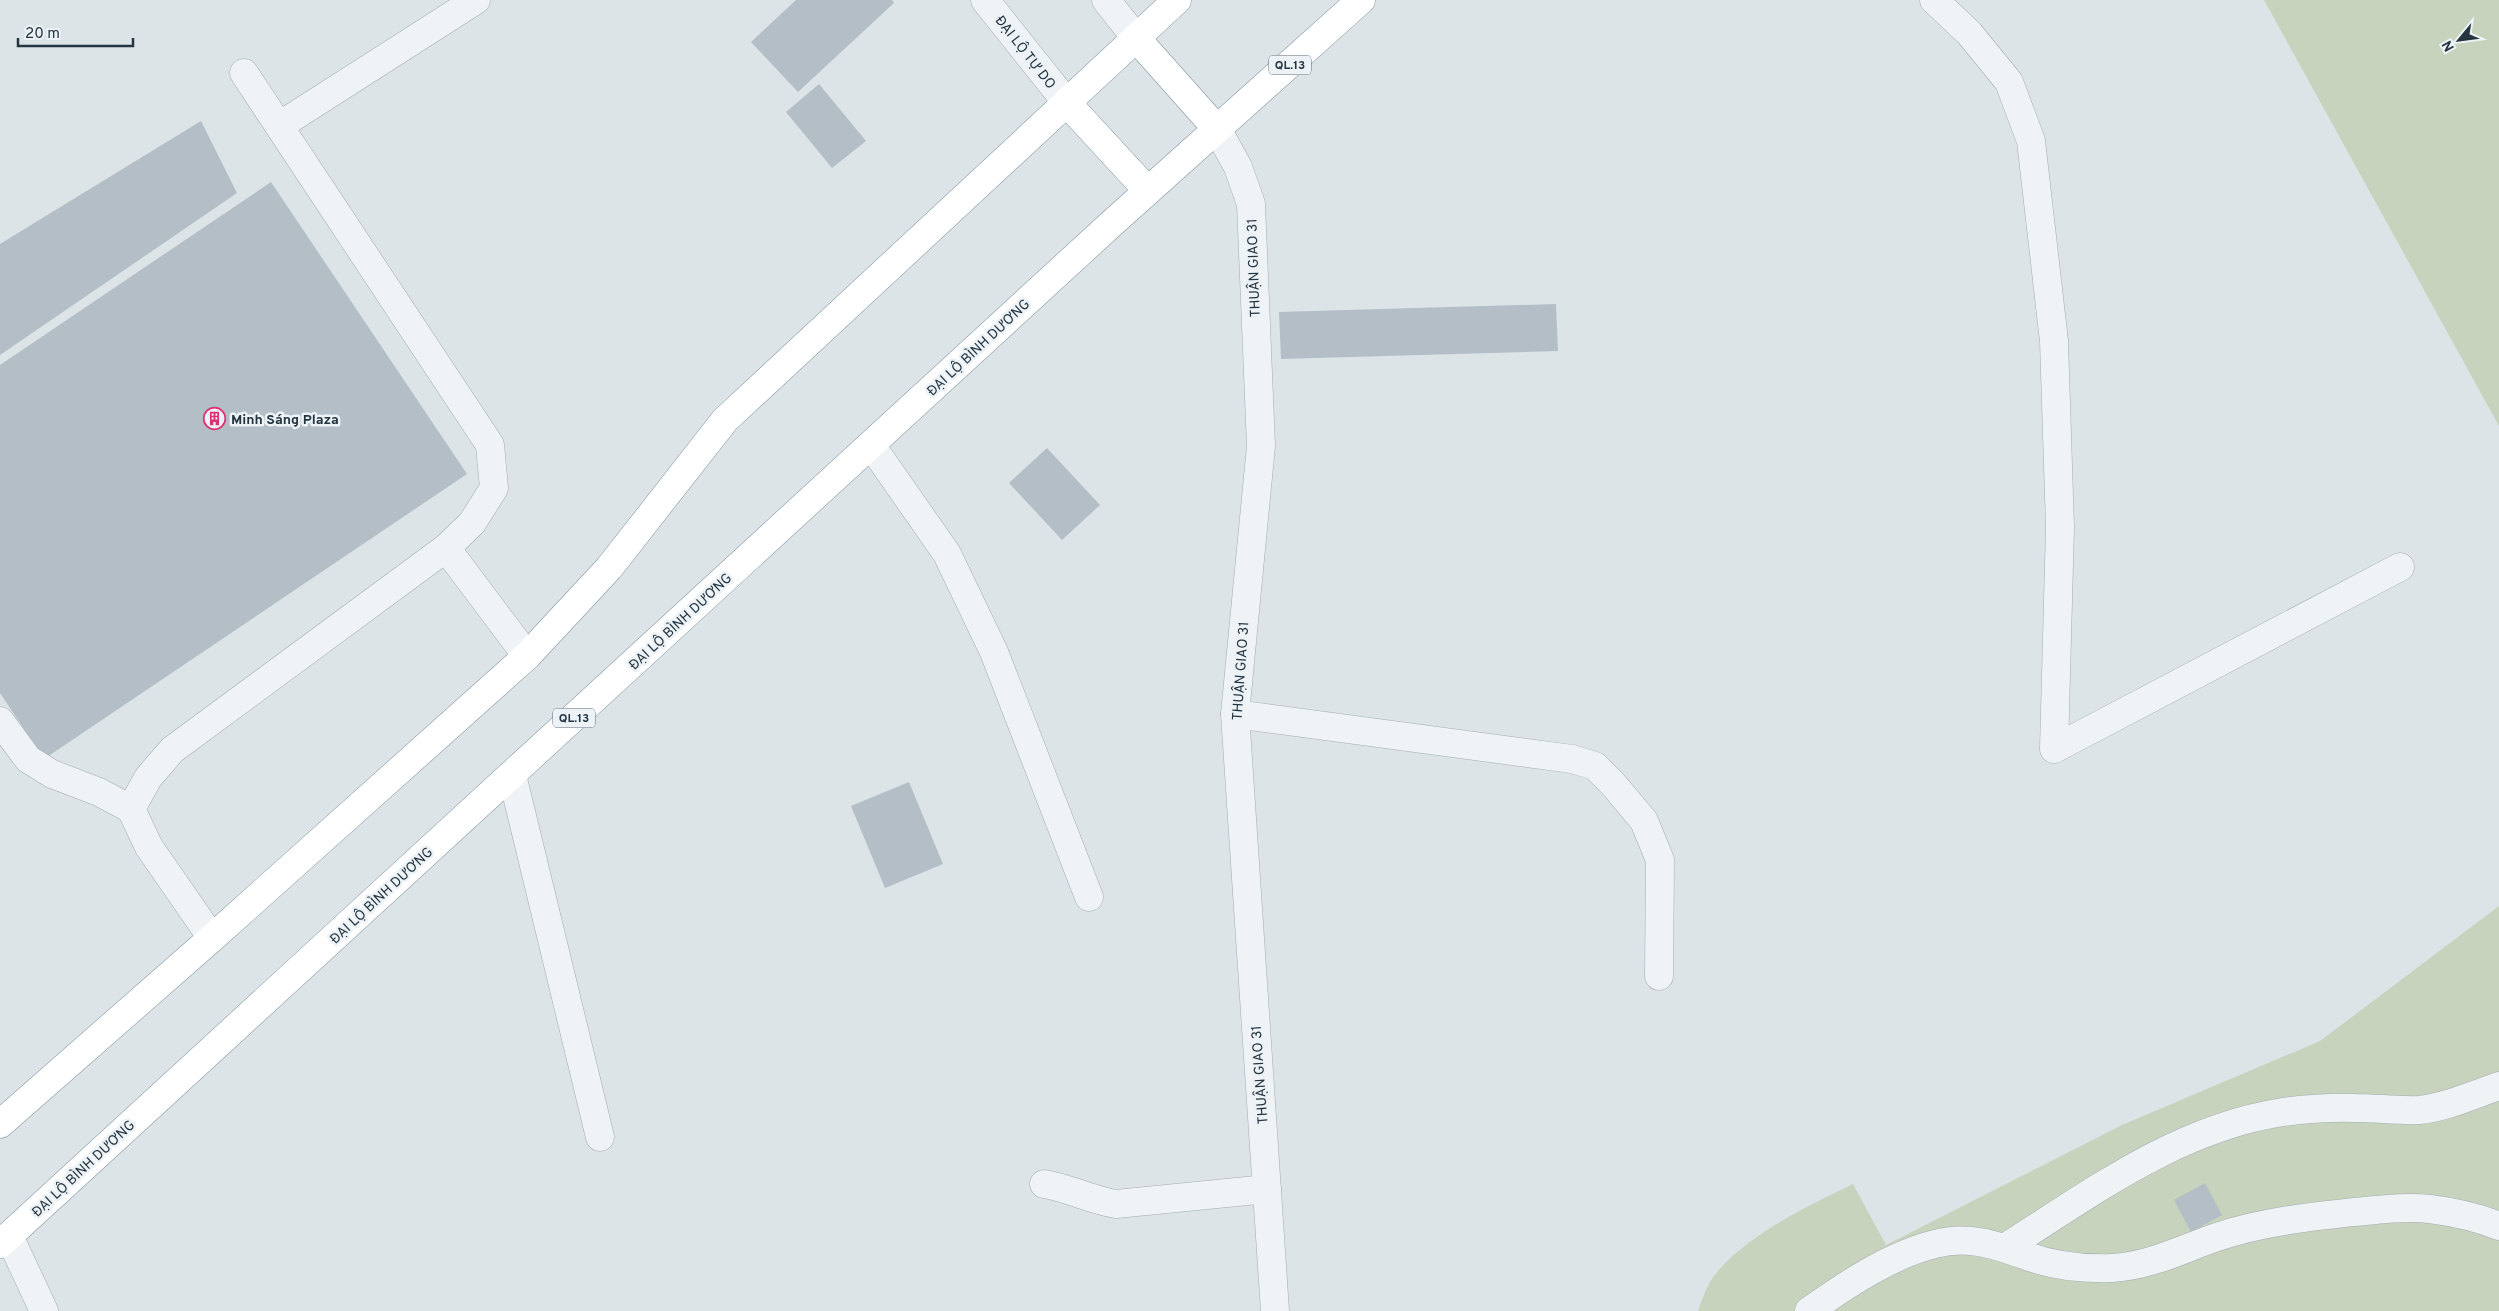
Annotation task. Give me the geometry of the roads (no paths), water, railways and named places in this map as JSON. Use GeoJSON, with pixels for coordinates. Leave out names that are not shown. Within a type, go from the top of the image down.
{"type":"FeatureCollection","features":[{"type":"Feature","properties":{"kind":"highway"},"geometry":{"type":"LineString","coordinates":[[0,1124],[212,938],[527,656],[609,568],[725,420],[1177,0]]}},
{"type":"Feature","properties":{"kind":"highway","name":"ĐẠI LỘ BÌNH DƯƠNG"},"geometry":{"type":"LineString","coordinates":[[5,1240],[1148,191],[1361,0]]}},
{"type":"Feature","properties":{"kind":"highway"},"geometry":{"type":"LineString","coordinates":[[1136,38],[1217,129]]}},
{"type":"Feature","properties":{"kind":"highway"},"geometry":{"type":"LineString","coordinates":[[1067,103],[1148,191]]}},
{"type":"Feature","properties":{"kind":"street"},"geometry":{"type":"LineString","coordinates":[[279,126],[476,0]]}},
{"type":"Feature","properties":{"kind":"street","name":"ĐẠI LỘ TỰ DO"},"geometry":{"type":"LineString","coordinates":[[985,0],[1067,103]]}},
{"type":"Feature","properties":{"kind":"street"},"geometry":{"type":"LineString","coordinates":[[1106,0],[1136,38]]}},
{"type":"Feature","properties":{"kind":"street"},"geometry":{"type":"LineString","coordinates":[[1934,0],[1968,33],[2009,82],[2031,141],[2054,341],[2060,528],[2054,749],[2400,566]]}},
{"type":"Feature","properties":{"kind":"street"},"geometry":{"type":"LineString","coordinates":[[131,809],[148,778],[172,750],[446,548],[472,523],[494,488],[490,446],[244,73]]}},
{"type":"Feature","properties":{"kind":"street","name":"THUẬN GIAO 31"},"geometry":{"type":"LineString","coordinates":[[1217,129],[1238,166],[1251,204],[1261,446],[1235,714],[1275,1311]]}},
{"type":"Feature","properties":{"kind":"street"},"geometry":{"type":"LineString","coordinates":[[872,446],[948,554],[994,652],[1089,897]]}},
{"type":"Feature","properties":{"kind":"street"},"geometry":{"type":"LineString","coordinates":[[446,548],[527,656]]}},
{"type":"Feature","properties":{"kind":"street"},"geometry":{"type":"LineString","coordinates":[[1235,714],[1572,759],[1595,766],[1614,784],[1644,822],[1660,860],[1659,976]]}},
{"type":"Feature","properties":{"kind":"street"},"geometry":{"type":"LineString","coordinates":[[0,721],[28,759],[52,774],[99,792],[131,809],[149,848],[212,938]]}},
{"type":"Feature","properties":{"kind":"street"},"geometry":{"type":"LineString","coordinates":[[512,775],[600,1137]]}},
{"type":"Feature","properties":{"kind":"street"},"geometry":{"type":"LineString","coordinates":[[2006,1247],[2161,1151],[2241,1121],[2300,1110],[2354,1108],[2421,1110],[2499,1086]]}},
{"type":"Feature","properties":{"kind":"street"},"geometry":{"type":"LineString","coordinates":[[1044,1184],[1065,1188],[1096,1201],[1116,1204],[1267,1189]]}},
{"type":"Feature","properties":{"kind":"street"},"geometry":{"type":"LineString","coordinates":[[1808,1311],[1886,1264],[1936,1243],[1960,1240],[2006,1247],[2027,1256],[2055,1264],[2114,1268],[2148,1262],[2181,1253],[2216,1237],[2304,1217],[2388,1209],[2428,1209],[2459,1213],[2499,1226]]}},
{"type":"Feature","properties":{"kind":"street"},"geometry":{"type":"LineString","coordinates":[[5,1240],[44,1311]]}},
{"type":"Feature","properties":{"kind":"place","name":"Minh Sáng Plaza"},"geometry":{"type":"Point","coordinates":[215,419]}}]}
